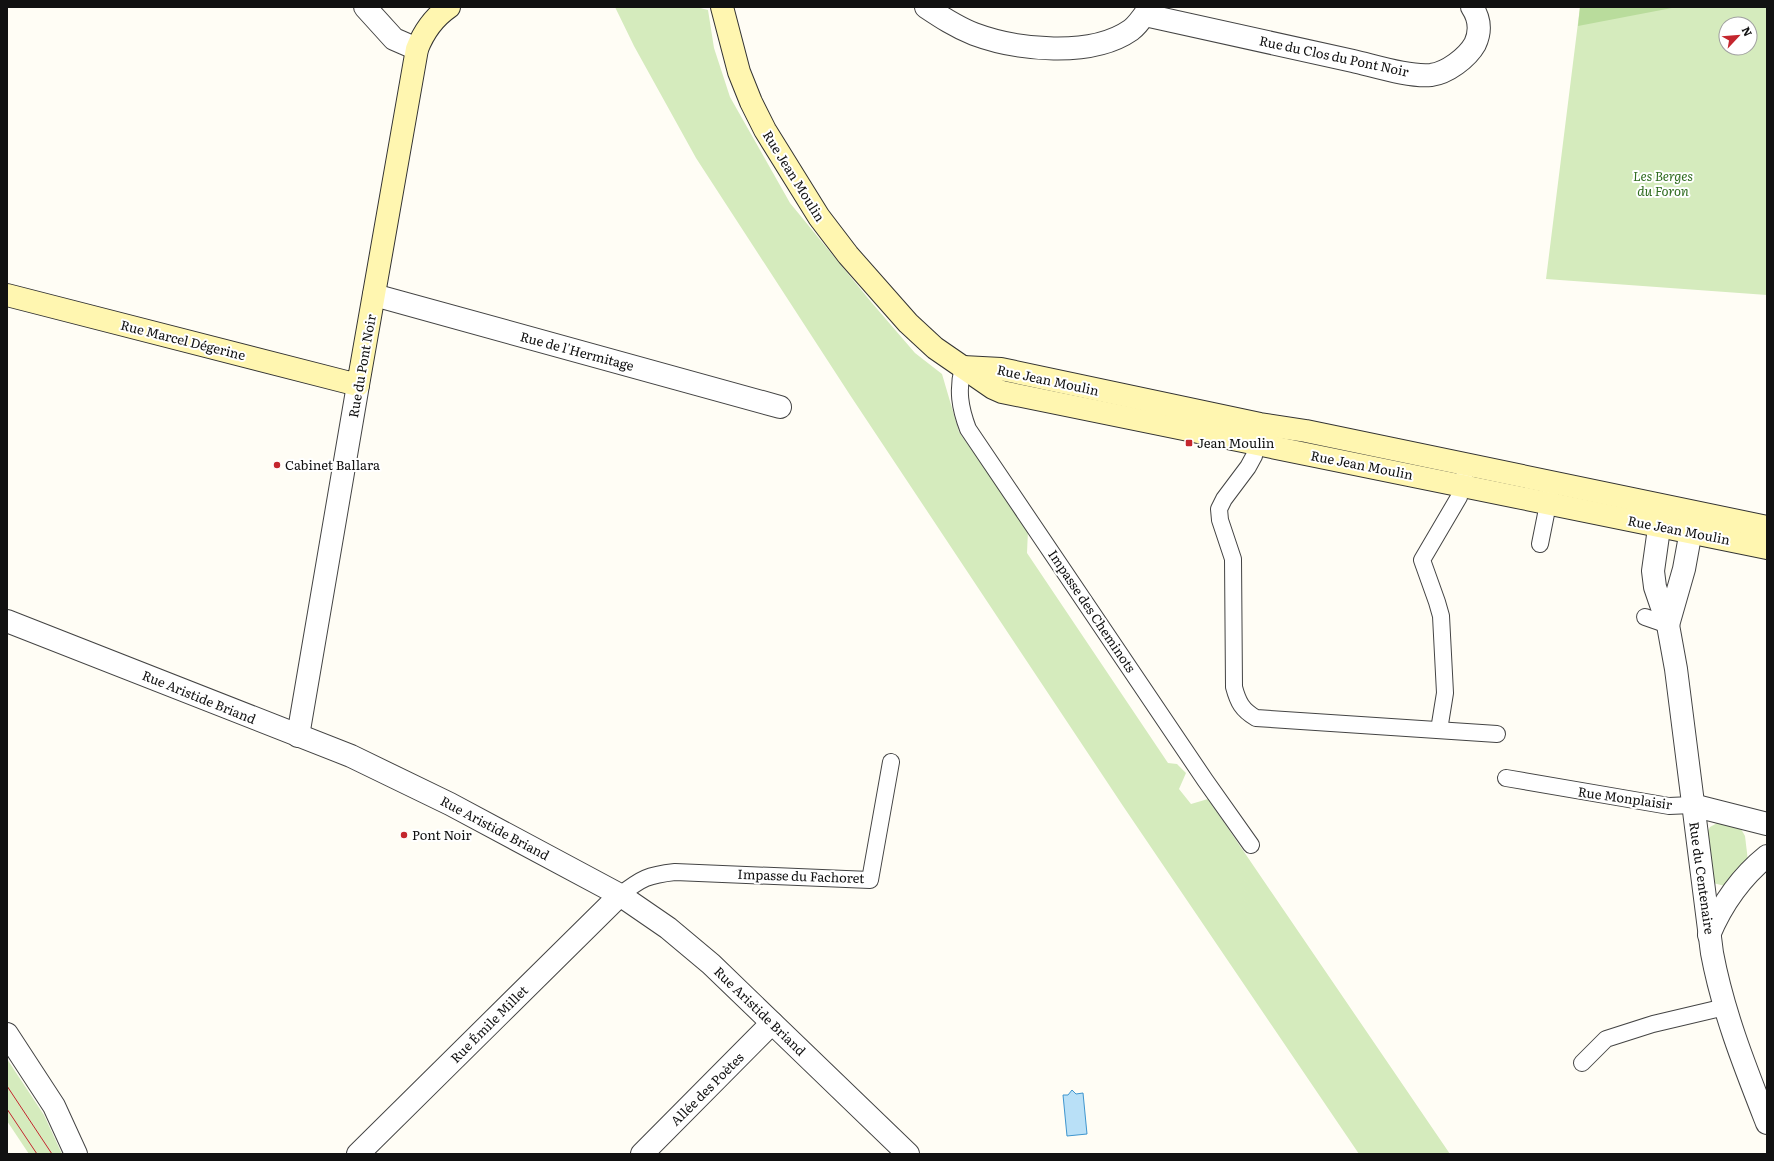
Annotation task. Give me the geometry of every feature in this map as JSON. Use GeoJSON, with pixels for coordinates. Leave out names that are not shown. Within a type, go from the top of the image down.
{"type":"FeatureCollection","features":[{"type":"Feature","properties":{"kind":"street"},"geometry":{"type":"LineString","coordinates":[[365,7],[394,39],[417,49]]}},
{"type":"Feature","properties":{"kind":"street","name":"Rue du Pont Noir"},"geometry":{"type":"LineString","coordinates":[[298,736],[417,49],[422,35],[428,26],[449,7]]}},
{"type":"Feature","properties":{"kind":"street","name":"Rue Jean Moulin"},"geometry":{"type":"LineString","coordinates":[[722,7],[739,72],[751,102],[765,130],[807,198],[848,255],[908,323],[935,348],[984,384],[1002,392],[1257,434],[1306,431],[1464,475],[1548,503],[1767,548]]}},
{"type":"Feature","properties":{"kind":"street","name":"Rue du Clos du Pont Noir"},"geometry":{"type":"LineString","coordinates":[[926,7],[956,26],[991,39],[1028,46],[1066,48],[1083,46],[1117,38],[1132,30],[1148,11],[1340,58],[1430,75],[1436,74],[1452,66],[1464,57],[1474,46],[1479,34],[1479,27],[1472,7]]}},
{"type":"Feature","properties":{"kind":"street","name":"Rue Marcel Dégerine"},"geometry":{"type":"LineString","coordinates":[[7,295],[358,385]]}},
{"type":"Feature","properties":{"kind":"street","name":"Rue de l'Hermitage"},"geometry":{"type":"LineString","coordinates":[[374,295],[780,407]]}},
{"type":"Feature","properties":{"kind":"street","name":"Rue Jean Moulin"},"geometry":{"type":"LineString","coordinates":[[1257,434],[1315,460],[1464,475],[1553,482],[1767,527]]}},
{"type":"Feature","properties":{"kind":"street","name":"Rue du Centenaire"},"geometry":{"type":"LineString","coordinates":[[1662,505],[1653,571],[1656,587],[1668,625],[1676,669],[1692,805],[1716,971],[1737,1046],[1767,1123]]}},
{"type":"Feature","properties":{"kind":"street","name":"Rue du Centenaire"},"geometry":{"type":"LineString","coordinates":[[1668,625],[1684,569],[1695,511]]}},
{"type":"Feature","properties":{"kind":"street","name":"Rue Aristide Briand"},"geometry":{"type":"LineString","coordinates":[[7,622],[351,756],[450,804],[620,895],[663,924],[692,947],[908,1154]]}},
{"type":"Feature","properties":{"kind":"street","name":"Rue Monplaisir"},"geometry":{"type":"LineString","coordinates":[[1692,805],[1767,824]]}},
{"type":"Feature","properties":{"kind":"street"},"geometry":{"type":"LineString","coordinates":[[1710,935],[1722,908],[1738,884],[1767,856]]}},
{"type":"Feature","properties":{"kind":"street","name":"Rue Émile Millet"},"geometry":{"type":"LineString","coordinates":[[358,1154],[620,895]]}},
{"type":"Feature","properties":{"kind":"street","name":"Allée des Poètes"},"geometry":{"type":"LineString","coordinates":[[642,1154],[772,1024]]}},
{"type":"Feature","properties":{"kind":"street"},"geometry":{"type":"LineString","coordinates":[[7,1034],[54,1106],[76,1154]]}},
{"type":"Feature","properties":{"kind":"lane","name":"Impasse des Cheminots"},"geometry":{"type":"LineString","coordinates":[[962,367],[959,401],[968,429],[1205,780],[1251,845]]}},
{"type":"Feature","properties":{"kind":"lane"},"geometry":{"type":"LineString","coordinates":[[1306,431],[1315,460]]}},
{"type":"Feature","properties":{"kind":"lane"},"geometry":{"type":"LineString","coordinates":[[1257,434],[1254,456],[1248,467],[1224,499],[1219,509],[1220,520],[1233,560],[1234,687],[1238,702],[1246,712],[1256,718],[1497,734]]}},
{"type":"Feature","properties":{"kind":"lane"},"geometry":{"type":"LineString","coordinates":[[1439,730],[1445,693],[1441,616],[1438,602],[1422,560],[1459,497],[1464,475]]}},
{"type":"Feature","properties":{"kind":"lane"},"geometry":{"type":"LineString","coordinates":[[1540,544],[1553,482]]}},
{"type":"Feature","properties":{"kind":"lane"},"geometry":{"type":"LineString","coordinates":[[1645,617],[1668,625]]}},
{"type":"Feature","properties":{"kind":"lane","name":"Impasse du Fachoret"},"geometry":{"type":"LineString","coordinates":[[620,895],[636,882],[651,875],[675,872],[870,880],[891,762]]}},
{"type":"Feature","properties":{"kind":"lane","name":"Rue Monplaisir"},"geometry":{"type":"LineString","coordinates":[[1506,778],[1669,806],[1692,805]]}},
{"type":"Feature","properties":{"kind":"lane"},"geometry":{"type":"LineString","coordinates":[[1582,1063],[1606,1039],[1653,1024],[1725,1007]]}},
{"type":"Feature","properties":{"kind":"green space"},"geometry":{"type":"Polygon","coordinates":[[[615,7],[696,7],[708,10],[714,48],[730,97],[790,203],[915,353],[942,374],[959,432],[1028,530],[1027,553],[1168,763],[1177,764],[1186,773],[1179,789],[1191,804],[1208,799],[1450,1154],[1359,1154],[1123,806],[850,395],[696,158],[634,46],[615,7]]]}},
{"type":"Feature","properties":{"kind":"green space","name":"Les Berges du Foron"},"geometry":{"type":"Polygon","coordinates":[[[1580,7],[1767,7],[1767,295],[1546,279],[1580,7]]]}},
{"type":"Feature","properties":{"kind":"green space"},"geometry":{"type":"Polygon","coordinates":[[[1580,7],[1677,7],[1578,26],[1580,7]]]}},
{"type":"Feature","properties":{"kind":"green space"},"geometry":{"type":"Polygon","coordinates":[[[1719,822],[1741,829],[1745,836],[1748,861],[1729,887],[1713,883],[1707,833],[1710,827],[1719,822]]]}},
{"type":"Feature","properties":{"kind":"green space"},"geometry":{"type":"Polygon","coordinates":[[[7,1059],[44,1115],[62,1154],[29,1154],[7,1121],[7,1059]]]}},
{"type":"Feature","properties":{"kind":"water"},"geometry":{"type":"Polygon","coordinates":[[[1072,1090],[1076,1094],[1083,1093],[1087,1134],[1067,1136],[1063,1095],[1068,1095],[1072,1090]]]}},
{"type":"Feature","properties":{"kind":"tram line"},"geometry":{"type":"LineString","coordinates":[[7,1086],[52,1154]]}},
{"type":"Feature","properties":{"kind":"tram line"},"geometry":{"type":"LineString","coordinates":[[7,1109],[37,1154]]}},
{"type":"Feature","properties":{"kind":"place","name":"Jean Moulin"},"geometry":{"type":"Point","coordinates":[1189,443]}},
{"type":"Feature","properties":{"kind":"place","name":"Cabinet Ballara"},"geometry":{"type":"Point","coordinates":[277,465]}},
{"type":"Feature","properties":{"kind":"place","name":"Pont Noir"},"geometry":{"type":"Point","coordinates":[404,835]}}]}
